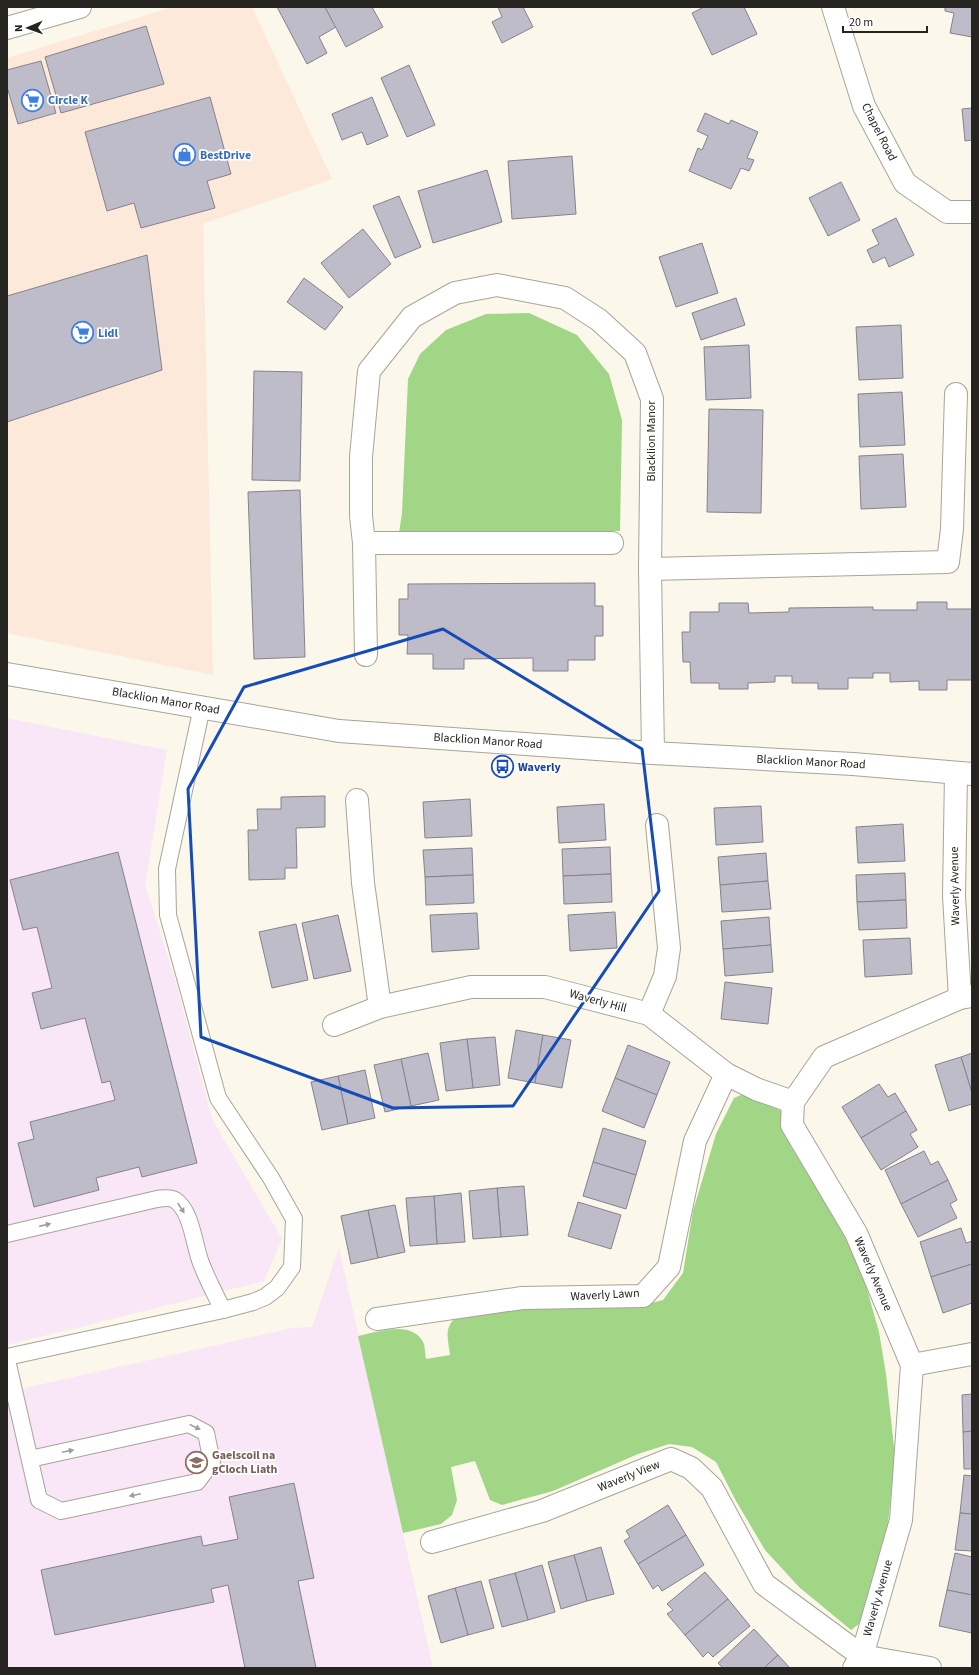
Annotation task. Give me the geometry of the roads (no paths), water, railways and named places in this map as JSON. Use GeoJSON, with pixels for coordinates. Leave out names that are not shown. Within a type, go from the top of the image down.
{"type":"FeatureCollection","features":[{"type":"Feature","properties":{"kind":"street"},"geometry":{"type":"LineString","coordinates":[[7,28],[80,7]]}},
{"type":"Feature","properties":{"kind":"street","name":"Chapel Road"},"geometry":{"type":"LineString","coordinates":[[833,7],[864,106],[905,183],[947,212],[972,212]]}},
{"type":"Feature","properties":{"kind":"street","name":"Blacklion Manor"},"geometry":{"type":"LineString","coordinates":[[366,655],[361,458],[368,371],[412,317],[455,293],[497,285],[565,298],[599,320],[635,353],[652,399],[650,569],[653,753]]}},
{"type":"Feature","properties":{"kind":"street"},"geometry":{"type":"LineString","coordinates":[[650,569],[948,562],[952,529],[956,394]]}},
{"type":"Feature","properties":{"kind":"street"},"geometry":{"type":"LineString","coordinates":[[364,543],[612,543]]}},
{"type":"Feature","properties":{"kind":"street","name":"Blacklion Manor Road"},"geometry":{"type":"LineString","coordinates":[[7,674],[339,731],[653,753],[853,764],[964,774]]}},
{"type":"Feature","properties":{"kind":"street","name":"Waverly Avenue"},"geometry":{"type":"LineString","coordinates":[[858,1662],[901,1520],[912,1365],[856,1233],[792,1125],[793,1102],[824,1058],[966,997],[954,896],[964,774]]}},
{"type":"Feature","properties":{"kind":"street"},"geometry":{"type":"LineString","coordinates":[[358,800],[363,883],[380,1007]]}},
{"type":"Feature","properties":{"kind":"street"},"geometry":{"type":"LineString","coordinates":[[649,1014],[665,976],[669,948],[658,825]]}},
{"type":"Feature","properties":{"kind":"street","name":"Waverly Hill"},"geometry":{"type":"LineString","coordinates":[[334,1024],[380,1007],[471,987],[545,987],[649,1014],[726,1074],[756,1089],[793,1102]]}},
{"type":"Feature","properties":{"kind":"street","name":"Waverly Lawn"},"geometry":{"type":"LineString","coordinates":[[377,1319],[522,1298],[643,1296],[669,1267],[696,1141],[726,1074]]}},
{"type":"Feature","properties":{"kind":"street"},"geometry":{"type":"LineString","coordinates":[[912,1365],[972,1354]]}},
{"type":"Feature","properties":{"kind":"street","name":"Waverly View"},"geometry":{"type":"LineString","coordinates":[[432,1542],[542,1512],[671,1459],[691,1468],[712,1488],[764,1584],[858,1662]]}},
{"type":"Feature","properties":{"kind":"street"},"geometry":{"type":"LineString","coordinates":[[858,1662],[930,1668]]}},
{"type":"Feature","properties":{"kind":"lane"},"geometry":{"type":"LineString","coordinates":[[7,1357],[223,1310],[253,1302],[277,1288],[292,1267],[294,1219],[271,1178],[218,1098],[168,914],[167,869],[202,708]]}},
{"type":"Feature","properties":{"kind":"lane"},"geometry":{"type":"LineString","coordinates":[[7,1234],[157,1199],[169,1198],[176,1201],[183,1209],[189,1223],[200,1261],[223,1310]]}},
{"type":"Feature","properties":{"kind":"lane"},"geometry":{"type":"LineString","coordinates":[[7,1360],[30,1459],[40,1500],[61,1512],[197,1482],[212,1462],[206,1433],[189,1424],[30,1459]]}},
{"type":"Feature","properties":{"kind":"place","name":"Circle K"},"geometry":{"type":"Point","coordinates":[32,100]}},
{"type":"Feature","properties":{"kind":"place","name":"BestDrive"},"geometry":{"type":"Point","coordinates":[185,155]}},
{"type":"Feature","properties":{"kind":"place","name":"Lidl"},"geometry":{"type":"Point","coordinates":[82,333]}},
{"type":"Feature","properties":{"kind":"place","name":"Waverly"},"geometry":{"type":"Point","coordinates":[502,767]}},
{"type":"Feature","properties":{"kind":"place","name":"Gaelscoil na gCloch Liath"},"geometry":{"type":"Point","coordinates":[197,1462]}}]}
